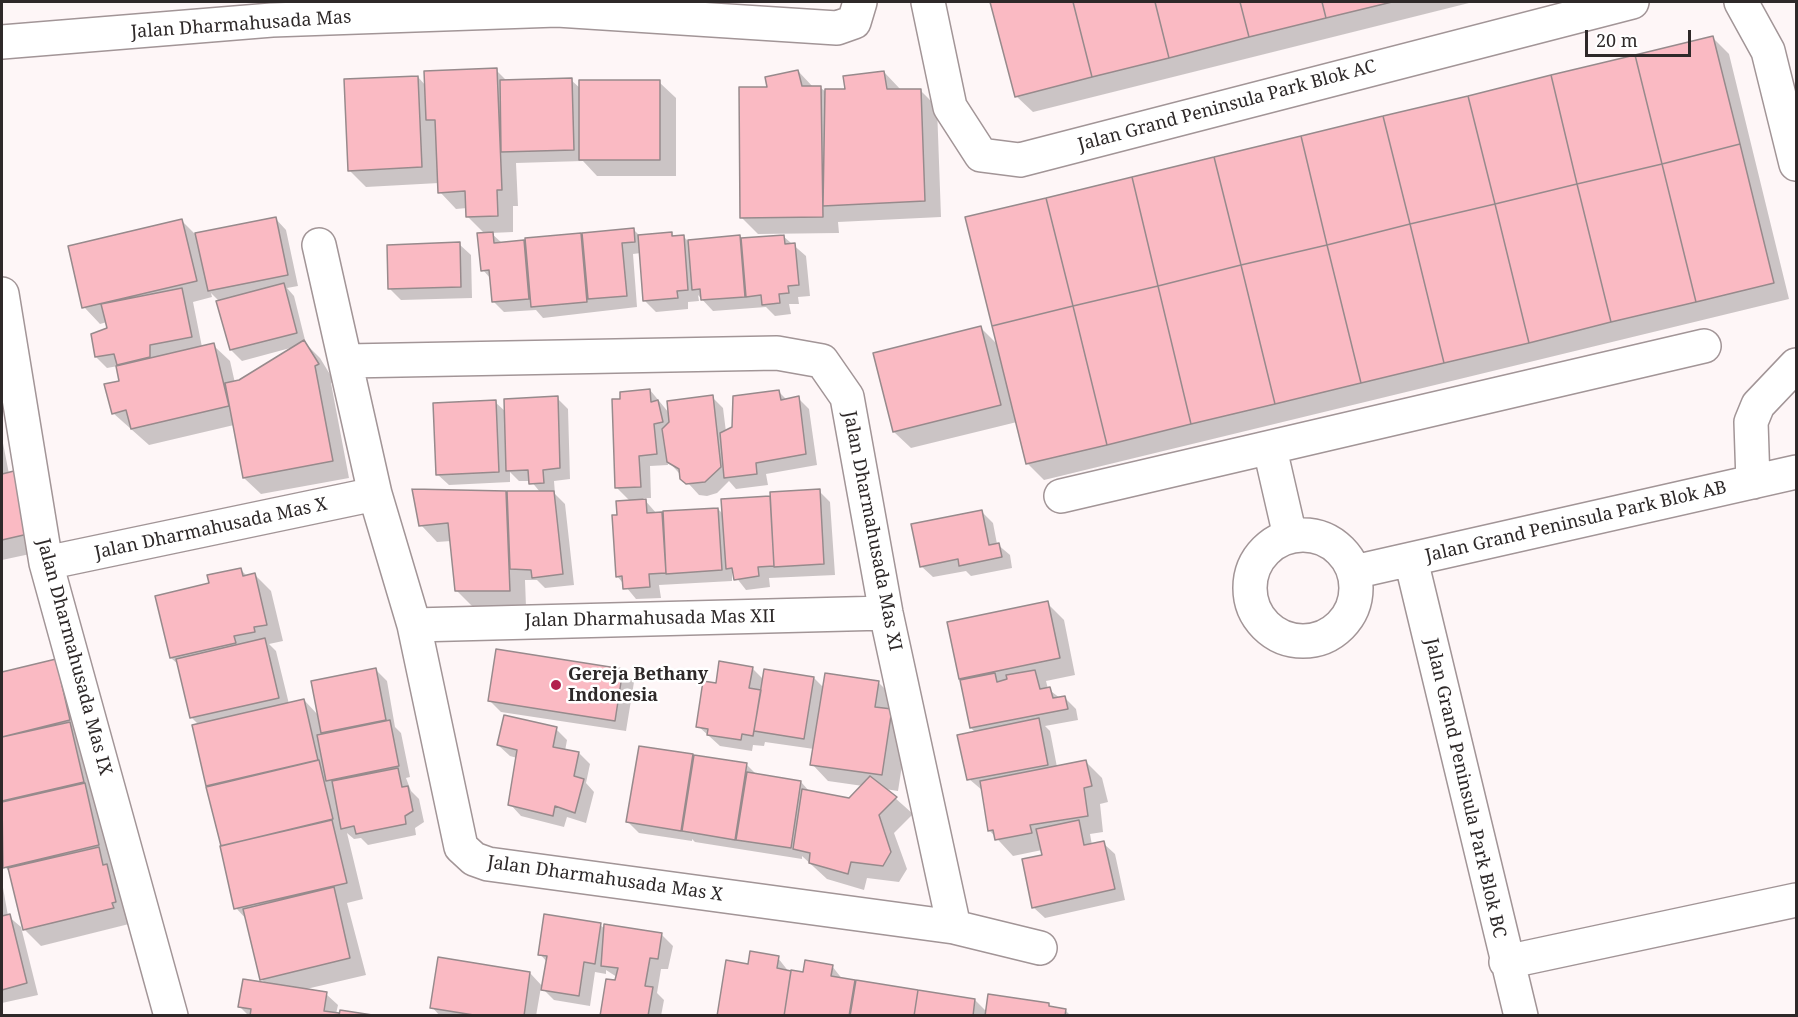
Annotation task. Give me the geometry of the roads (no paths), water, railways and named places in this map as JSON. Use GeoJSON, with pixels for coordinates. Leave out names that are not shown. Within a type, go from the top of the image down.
{"type":"FeatureCollection","features":[{"type":"Feature","properties":{"kind":"street","name":"Jalan Dharmahusada Mas"},"geometry":{"type":"LineString","coordinates":[[2,42],[272,20],[557,10],[837,28],[854,22],[860,2]]}},
{"type":"Feature","properties":{"kind":"street","name":"Jalan Grand Peninsula Park Blok AC"},"geometry":{"type":"LineString","coordinates":[[928,2],[950,107],[981,154],[1020,160],[1632,2]]}},
{"type":"Feature","properties":{"kind":"street"},"geometry":{"type":"LineString","coordinates":[[1741,2],[1768,51],[1797,164]]}},
{"type":"Feature","properties":{"kind":"street","name":"Jalan Dharmahusada Mas X"},"geometry":{"type":"LineString","coordinates":[[319,245],[347,361],[375,494],[414,625],[461,847],[474,859],[488,864],[954,927],[1040,948]]}},
{"type":"Feature","properties":{"kind":"street","name":"Jalan Dharmahusada Mas IX"},"geometry":{"type":"LineString","coordinates":[[2,294],[46,563],[171,1016]]}},
{"type":"Feature","properties":{"kind":"street"},"geometry":{"type":"LineString","coordinates":[[1061,496],[1704,346]]}},
{"type":"Feature","properties":{"kind":"street","name":"Jalan Dharmahusada Mas XI"},"geometry":{"type":"LineString","coordinates":[[347,361],[777,353],[822,361],[847,397],[886,614],[954,927]]}},
{"type":"Feature","properties":{"kind":"street"},"geometry":{"type":"LineString","coordinates":[[1753,482],[1751,422],[1758,405],[1797,365]]}},
{"type":"Feature","properties":{"kind":"street"},"geometry":{"type":"LineString","coordinates":[[1270,449],[1290,536]]}},
{"type":"Feature","properties":{"kind":"street","name":"Jalan Grand Peninsula Park Blok AB"},"geometry":{"type":"LineString","coordinates":[[1354,572],[1797,472]]}},
{"type":"Feature","properties":{"kind":"street","name":"Jalan Dharmahusada Mas X"},"geometry":{"type":"LineString","coordinates":[[46,563],[375,494]]}},
{"type":"Feature","properties":{"kind":"street"},"geometry":{"type":"LineString","coordinates":[[1306,535],[1322,538],[1336,546],[1348,558],[1354,572],[1357,590],[1353,608],[1336,628],[1312,640],[1294,640],[1277,634],[1263,623],[1254,608],[1251,582],[1261,557],[1273,544],[1290,536],[1306,535]]}},
{"type":"Feature","properties":{"kind":"street","name":"Jalan Grand Peninsula Park Blok BC"},"geometry":{"type":"LineString","coordinates":[[1411,560],[1506,962],[1521,1016]]}},
{"type":"Feature","properties":{"kind":"street","name":"Jalan Dharmahusada Mas XII"},"geometry":{"type":"LineString","coordinates":[[414,625],[886,614]]}},
{"type":"Feature","properties":{"kind":"street"},"geometry":{"type":"LineString","coordinates":[[1506,962],[1797,900]]}},
{"type":"Feature","properties":{"kind":"place","name":"Gereja Bethany Indonesia"},"geometry":{"type":"Point","coordinates":[556,685]}}]}
